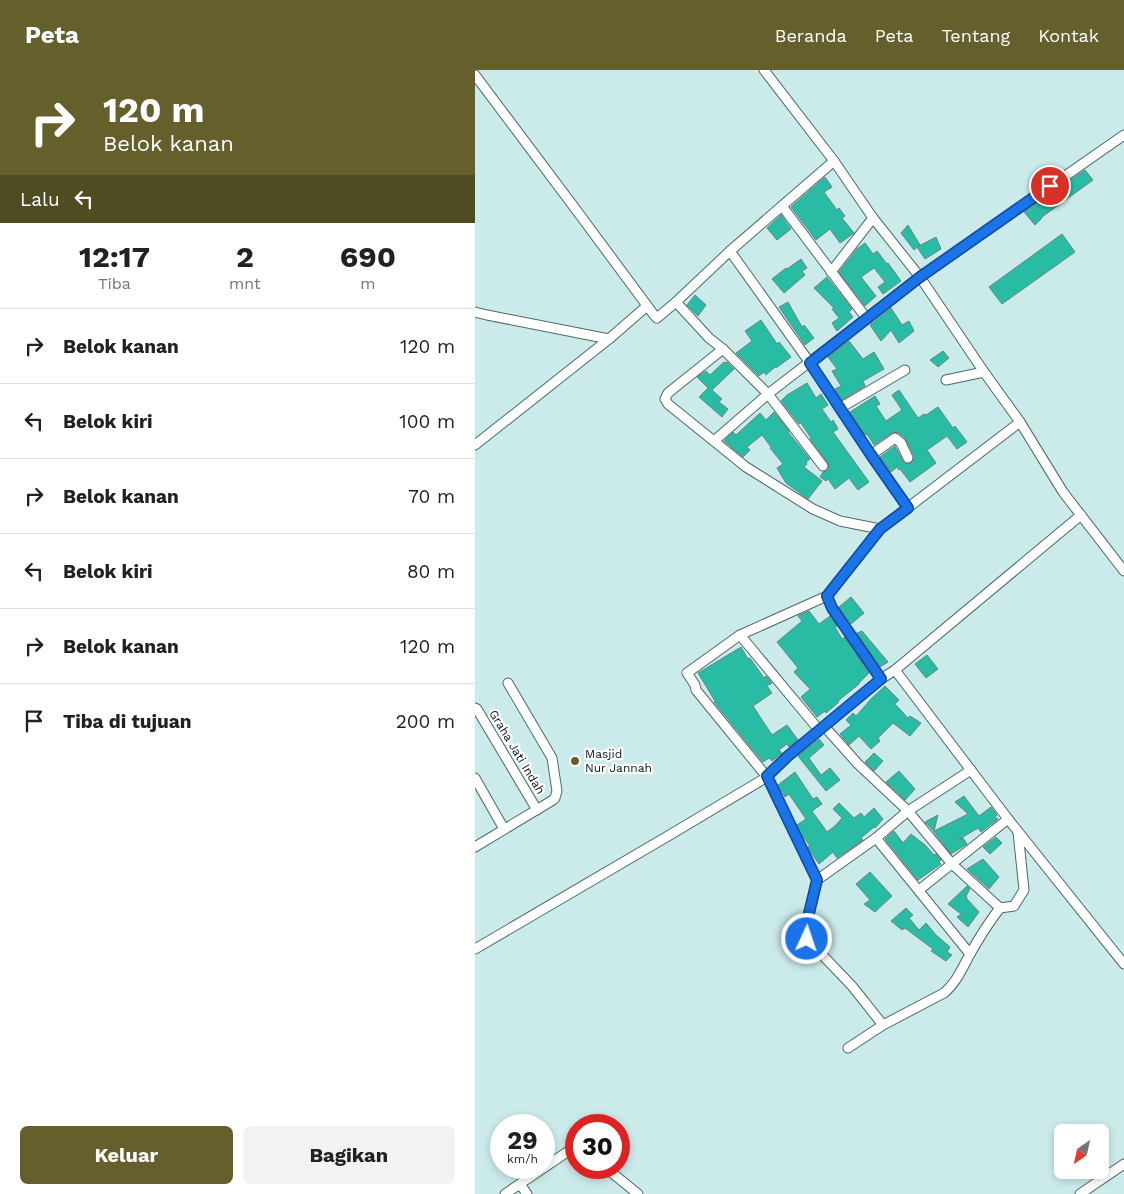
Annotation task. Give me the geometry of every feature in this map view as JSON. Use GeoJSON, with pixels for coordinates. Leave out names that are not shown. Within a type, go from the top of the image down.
{"type":"FeatureCollection","features":[{"type":"Feature","properties":{"kind":"street"},"geometry":{"type":"LineString","coordinates":[[764,70],[834,161],[873,218],[920,277],[1020,422],[1063,492],[1124,571]]}},
{"type":"Feature","properties":{"kind":"street"},"geometry":{"type":"LineString","coordinates":[[475,75],[657,318],[730,251],[834,161]]}},
{"type":"Feature","properties":{"kind":"street"},"geometry":{"type":"LineString","coordinates":[[714,441],[768,394],[920,277],[1124,135]]}},
{"type":"Feature","properties":{"kind":"street"},"geometry":{"type":"LineString","coordinates":[[782,206],[867,319]]}},
{"type":"Feature","properties":{"kind":"street"},"geometry":{"type":"LineString","coordinates":[[831,272],[873,218]]}},
{"type":"Feature","properties":{"kind":"street"},"geometry":{"type":"LineString","coordinates":[[730,251],[810,363],[908,508]]}},
{"type":"Feature","properties":{"kind":"street"},"geometry":{"type":"LineString","coordinates":[[676,302],[709,338],[723,349],[768,394],[823,466]]}},
{"type":"Feature","properties":{"kind":"street"},"geometry":{"type":"LineString","coordinates":[[475,445],[609,340],[647,306]]}},
{"type":"Feature","properties":{"kind":"street"},"geometry":{"type":"LineString","coordinates":[[475,312],[609,340]]}},
{"type":"Feature","properties":{"kind":"street"},"geometry":{"type":"LineString","coordinates":[[723,349],[668,392],[665,399],[668,404],[746,467],[813,509],[840,521],[880,529]]}},
{"type":"Feature","properties":{"kind":"street"},"geometry":{"type":"LineString","coordinates":[[840,408],[905,370]]}},
{"type":"Feature","properties":{"kind":"street"},"geometry":{"type":"LineString","coordinates":[[946,380],[984,372]]}},
{"type":"Feature","properties":{"kind":"street"},"geometry":{"type":"LineString","coordinates":[[883,1025],[852,986],[807,939],[805,930],[817,880],[767,776],[696,690],[687,673],[740,635],[827,596],[880,529],[1020,422]]}},
{"type":"Feature","properties":{"kind":"street"},"geometry":{"type":"LineString","coordinates":[[871,455],[895,438],[901,443],[908,458]]}},
{"type":"Feature","properties":{"kind":"street"},"geometry":{"type":"LineString","coordinates":[[475,949],[767,776],[821,728],[881,679],[895,670],[1081,515]]}},
{"type":"Feature","properties":{"kind":"street"},"geometry":{"type":"LineString","coordinates":[[827,596],[832,608],[881,679]]}},
{"type":"Feature","properties":{"kind":"street"},"geometry":{"type":"LineString","coordinates":[[740,635],[821,728],[908,811],[952,864],[1000,908]]}},
{"type":"Feature","properties":{"kind":"street"},"geometry":{"type":"LineString","coordinates":[[895,670],[1017,832],[1124,964]]}},
{"type":"Feature","properties":{"kind":"street","name":"Graha Jati Indah"},"geometry":{"type":"LineString","coordinates":[[475,847],[553,800],[557,794],[552,758],[508,683]]}},
{"type":"Feature","properties":{"kind":"street","name":"Graha Jati Indah"},"geometry":{"type":"LineString","coordinates":[[475,708],[537,810]]}},
{"type":"Feature","properties":{"kind":"street"},"geometry":{"type":"LineString","coordinates":[[817,880],[876,838],[908,811],[971,770]]}},
{"type":"Feature","properties":{"kind":"street"},"geometry":{"type":"LineString","coordinates":[[475,778],[504,829]]}},
{"type":"Feature","properties":{"kind":"street"},"geometry":{"type":"LineString","coordinates":[[919,890],[1008,819]]}},
{"type":"Feature","properties":{"kind":"street"},"geometry":{"type":"LineString","coordinates":[[849,1048],[883,1025],[943,994],[956,981],[991,919],[1000,908],[1014,906],[1024,890],[1017,832]]}},
{"type":"Feature","properties":{"kind":"street"},"geometry":{"type":"LineString","coordinates":[[876,838],[970,954]]}},
{"type":"Feature","properties":{"kind":"street"},"geometry":{"type":"LineString","coordinates":[[505,1194],[565,1153]]}},
{"type":"Feature","properties":{"kind":"street"},"geometry":{"type":"LineString","coordinates":[[1080,1194],[1124,1164]]}},
{"type":"Feature","properties":{"kind":"street"},"geometry":{"type":"LineString","coordinates":[[620,1179],[638,1194]]}},
{"type":"Feature","properties":{"kind":"street"},"geometry":{"type":"LineString","coordinates":[[520,1184],[527,1194]]}},
{"type":"Feature","properties":{"kind":"building"},"geometry":{"type":"Polygon","coordinates":[[[1085,170],[1093,180],[1042,217],[1035,225],[1024,212],[1085,170]]]}},
{"type":"Feature","properties":{"kind":"building"},"geometry":{"type":"Polygon","coordinates":[[[825,177],[832,187],[824,192],[837,210],[839,208],[845,216],[842,218],[854,233],[840,243],[830,229],[816,240],[791,207],[825,177]]]}},
{"type":"Feature","properties":{"kind":"building"},"geometry":{"type":"Polygon","coordinates":[[[781,215],[791,229],[777,240],[767,228],[781,215]]]}},
{"type":"Feature","properties":{"kind":"building"},"geometry":{"type":"Polygon","coordinates":[[[908,225],[920,245],[914,250],[901,233],[908,225]]]}},
{"type":"Feature","properties":{"kind":"building"},"geometry":{"type":"Polygon","coordinates":[[[1062,234],[1075,252],[1002,304],[989,287],[1062,234]]]}},
{"type":"Feature","properties":{"kind":"building"},"geometry":{"type":"Polygon","coordinates":[[[936,237],[941,249],[925,259],[917,247],[936,237]]]}},
{"type":"Feature","properties":{"kind":"building"},"geometry":{"type":"Polygon","coordinates":[[[865,243],[873,254],[877,251],[901,281],[883,294],[878,287],[885,282],[874,268],[861,277],[876,296],[865,306],[839,272],[857,249],[865,243]]]}},
{"type":"Feature","properties":{"kind":"building"},"geometry":{"type":"Polygon","coordinates":[[[801,259],[807,268],[802,271],[805,275],[784,293],[772,279],[801,259]]]}},
{"type":"Feature","properties":{"kind":"building"},"geometry":{"type":"Polygon","coordinates":[[[827,277],[852,309],[849,312],[853,317],[837,331],[832,323],[839,318],[832,309],[834,308],[814,288],[827,277]]]}},
{"type":"Feature","properties":{"kind":"building"},"geometry":{"type":"Polygon","coordinates":[[[695,295],[706,305],[698,316],[687,305],[695,295]]]}},
{"type":"Feature","properties":{"kind":"building"},"geometry":{"type":"Polygon","coordinates":[[[788,302],[802,327],[804,325],[814,338],[805,345],[779,307],[788,302]]]}},
{"type":"Feature","properties":{"kind":"building"},"geometry":{"type":"Polygon","coordinates":[[[891,308],[902,325],[909,321],[914,331],[899,343],[891,330],[881,341],[870,325],[891,308]]]}},
{"type":"Feature","properties":{"kind":"building"},"geometry":{"type":"Polygon","coordinates":[[[761,320],[777,344],[779,342],[791,357],[766,375],[764,372],[759,376],[736,353],[752,341],[745,331],[761,320]]]}},
{"type":"Feature","properties":{"kind":"building"},"geometry":{"type":"Polygon","coordinates":[[[849,341],[863,359],[874,352],[884,369],[863,381],[865,386],[842,400],[835,389],[841,386],[832,371],[837,369],[828,357],[849,341]]]}},
{"type":"Feature","properties":{"kind":"building"},"geometry":{"type":"Polygon","coordinates":[[[943,351],[949,358],[938,367],[930,360],[943,351]]]}},
{"type":"Feature","properties":{"kind":"building"},"geometry":{"type":"Polygon","coordinates":[[[724,362],[727,362],[734,369],[712,390],[722,399],[719,402],[728,409],[722,417],[699,397],[708,388],[697,377],[706,371],[710,375],[724,362]]]}},
{"type":"Feature","properties":{"kind":"building"},"geometry":{"type":"Polygon","coordinates":[[[807,383],[816,398],[821,394],[828,405],[822,409],[831,422],[833,420],[838,429],[833,432],[869,482],[858,490],[849,478],[835,489],[828,479],[826,481],[820,477],[823,472],[829,469],[828,463],[801,423],[799,424],[781,401],[787,395],[807,383]]]}},
{"type":"Feature","properties":{"kind":"building"},"geometry":{"type":"Polygon","coordinates":[[[899,390],[918,418],[938,407],[953,428],[955,426],[967,442],[957,449],[947,436],[927,450],[936,463],[910,482],[897,467],[891,472],[880,457],[895,446],[904,463],[911,463],[914,456],[905,438],[899,433],[893,432],[874,445],[850,412],[875,396],[880,404],[876,406],[886,421],[902,410],[892,395],[899,390]]]}},
{"type":"Feature","properties":{"kind":"building"},"geometry":{"type":"Polygon","coordinates":[[[774,412],[810,459],[804,467],[822,481],[808,499],[786,483],[777,468],[783,464],[762,435],[747,447],[750,450],[743,457],[724,441],[733,432],[736,435],[760,413],[766,420],[774,412]]]}},
{"type":"Feature","properties":{"kind":"building"},"geometry":{"type":"Polygon","coordinates":[[[851,597],[864,613],[851,624],[839,607],[851,597]]]}},
{"type":"Feature","properties":{"kind":"building"},"geometry":{"type":"Polygon","coordinates":[[[809,611],[819,624],[830,616],[837,626],[835,627],[842,639],[845,637],[869,673],[826,713],[825,711],[817,717],[801,697],[810,689],[794,672],[798,668],[777,642],[802,621],[798,616],[809,611]]]}},
{"type":"Feature","properties":{"kind":"building"},"geometry":{"type":"Polygon","coordinates":[[[862,631],[888,662],[880,667],[857,633],[862,631]]]}},
{"type":"Feature","properties":{"kind":"building"},"geometry":{"type":"Polygon","coordinates":[[[741,647],[748,659],[750,658],[764,678],[766,676],[772,683],[767,686],[772,693],[753,706],[772,735],[787,725],[798,740],[789,747],[787,744],[779,750],[782,753],[772,761],[769,758],[763,762],[714,702],[698,673],[741,647]]]}},
{"type":"Feature","properties":{"kind":"building"},"geometry":{"type":"Polygon","coordinates":[[[927,655],[938,669],[926,678],[915,664],[927,655]]]}},
{"type":"Feature","properties":{"kind":"building"},"geometry":{"type":"Polygon","coordinates":[[[885,686],[899,700],[895,704],[908,718],[910,716],[921,723],[910,736],[893,723],[878,738],[880,741],[871,749],[859,736],[849,745],[840,734],[851,725],[846,720],[853,713],[856,716],[885,686]]]}},
{"type":"Feature","properties":{"kind":"building"},"geometry":{"type":"Polygon","coordinates":[[[819,739],[824,745],[809,758],[821,775],[830,768],[840,780],[826,791],[798,756],[819,739]]]}},
{"type":"Feature","properties":{"kind":"building"},"geometry":{"type":"Polygon","coordinates":[[[874,753],[883,761],[874,771],[865,762],[874,753]]]}},
{"type":"Feature","properties":{"kind":"building"},"geometry":{"type":"Polygon","coordinates":[[[899,771],[915,789],[905,800],[886,782],[899,771]]]}},
{"type":"Feature","properties":{"kind":"building"},"geometry":{"type":"Polygon","coordinates":[[[795,772],[813,799],[817,797],[822,804],[812,811],[827,832],[842,818],[833,809],[839,803],[854,818],[861,813],[864,817],[874,808],[883,819],[875,828],[861,838],[863,840],[837,858],[833,852],[819,864],[797,825],[806,819],[789,794],[785,797],[778,785],[795,772]]]}},
{"type":"Feature","properties":{"kind":"building"},"geometry":{"type":"Polygon","coordinates":[[[964,796],[979,816],[991,807],[997,815],[995,817],[998,819],[981,832],[978,828],[958,840],[963,838],[967,844],[951,854],[925,822],[938,815],[934,831],[968,814],[955,802],[964,796]]]}},
{"type":"Feature","properties":{"kind":"building"},"geometry":{"type":"Polygon","coordinates":[[[894,831],[903,843],[911,834],[934,855],[936,854],[941,860],[939,862],[941,864],[918,880],[885,839],[894,831]]]}},
{"type":"Feature","properties":{"kind":"building"},"geometry":{"type":"Polygon","coordinates":[[[996,837],[1002,843],[990,854],[983,847],[996,837]]]}},
{"type":"Feature","properties":{"kind":"building"},"geometry":{"type":"Polygon","coordinates":[[[983,859],[999,877],[989,889],[967,869],[983,859]]]}},
{"type":"Feature","properties":{"kind":"building"},"geometry":{"type":"Polygon","coordinates":[[[870,872],[892,896],[875,912],[864,904],[870,900],[856,884],[870,872]]]}},
{"type":"Feature","properties":{"kind":"building"},"geometry":{"type":"Polygon","coordinates":[[[967,886],[970,889],[966,896],[967,899],[979,912],[968,927],[957,917],[961,914],[948,904],[967,886]]]}},
{"type":"Feature","properties":{"kind":"building"},"geometry":{"type":"Polygon","coordinates":[[[906,908],[913,915],[909,918],[919,930],[926,923],[950,947],[947,952],[952,955],[946,961],[931,951],[933,949],[905,928],[902,930],[891,921],[906,908]]]}},
{"type":"Feature","properties":{"kind":"place","name":"Masjid Nur Jannah"},"geometry":{"type":"Point","coordinates":[575,761]}},
{"type":"Feature","properties":{"kind":"route"},"geometry":{"type":"LineString","coordinates":[[807,939],[805,930],[817,880],[767,776],[788,756],[881,679],[832,608],[827,596],[880,529],[908,508],[810,363],[920,277],[1050,186]]}}]}
